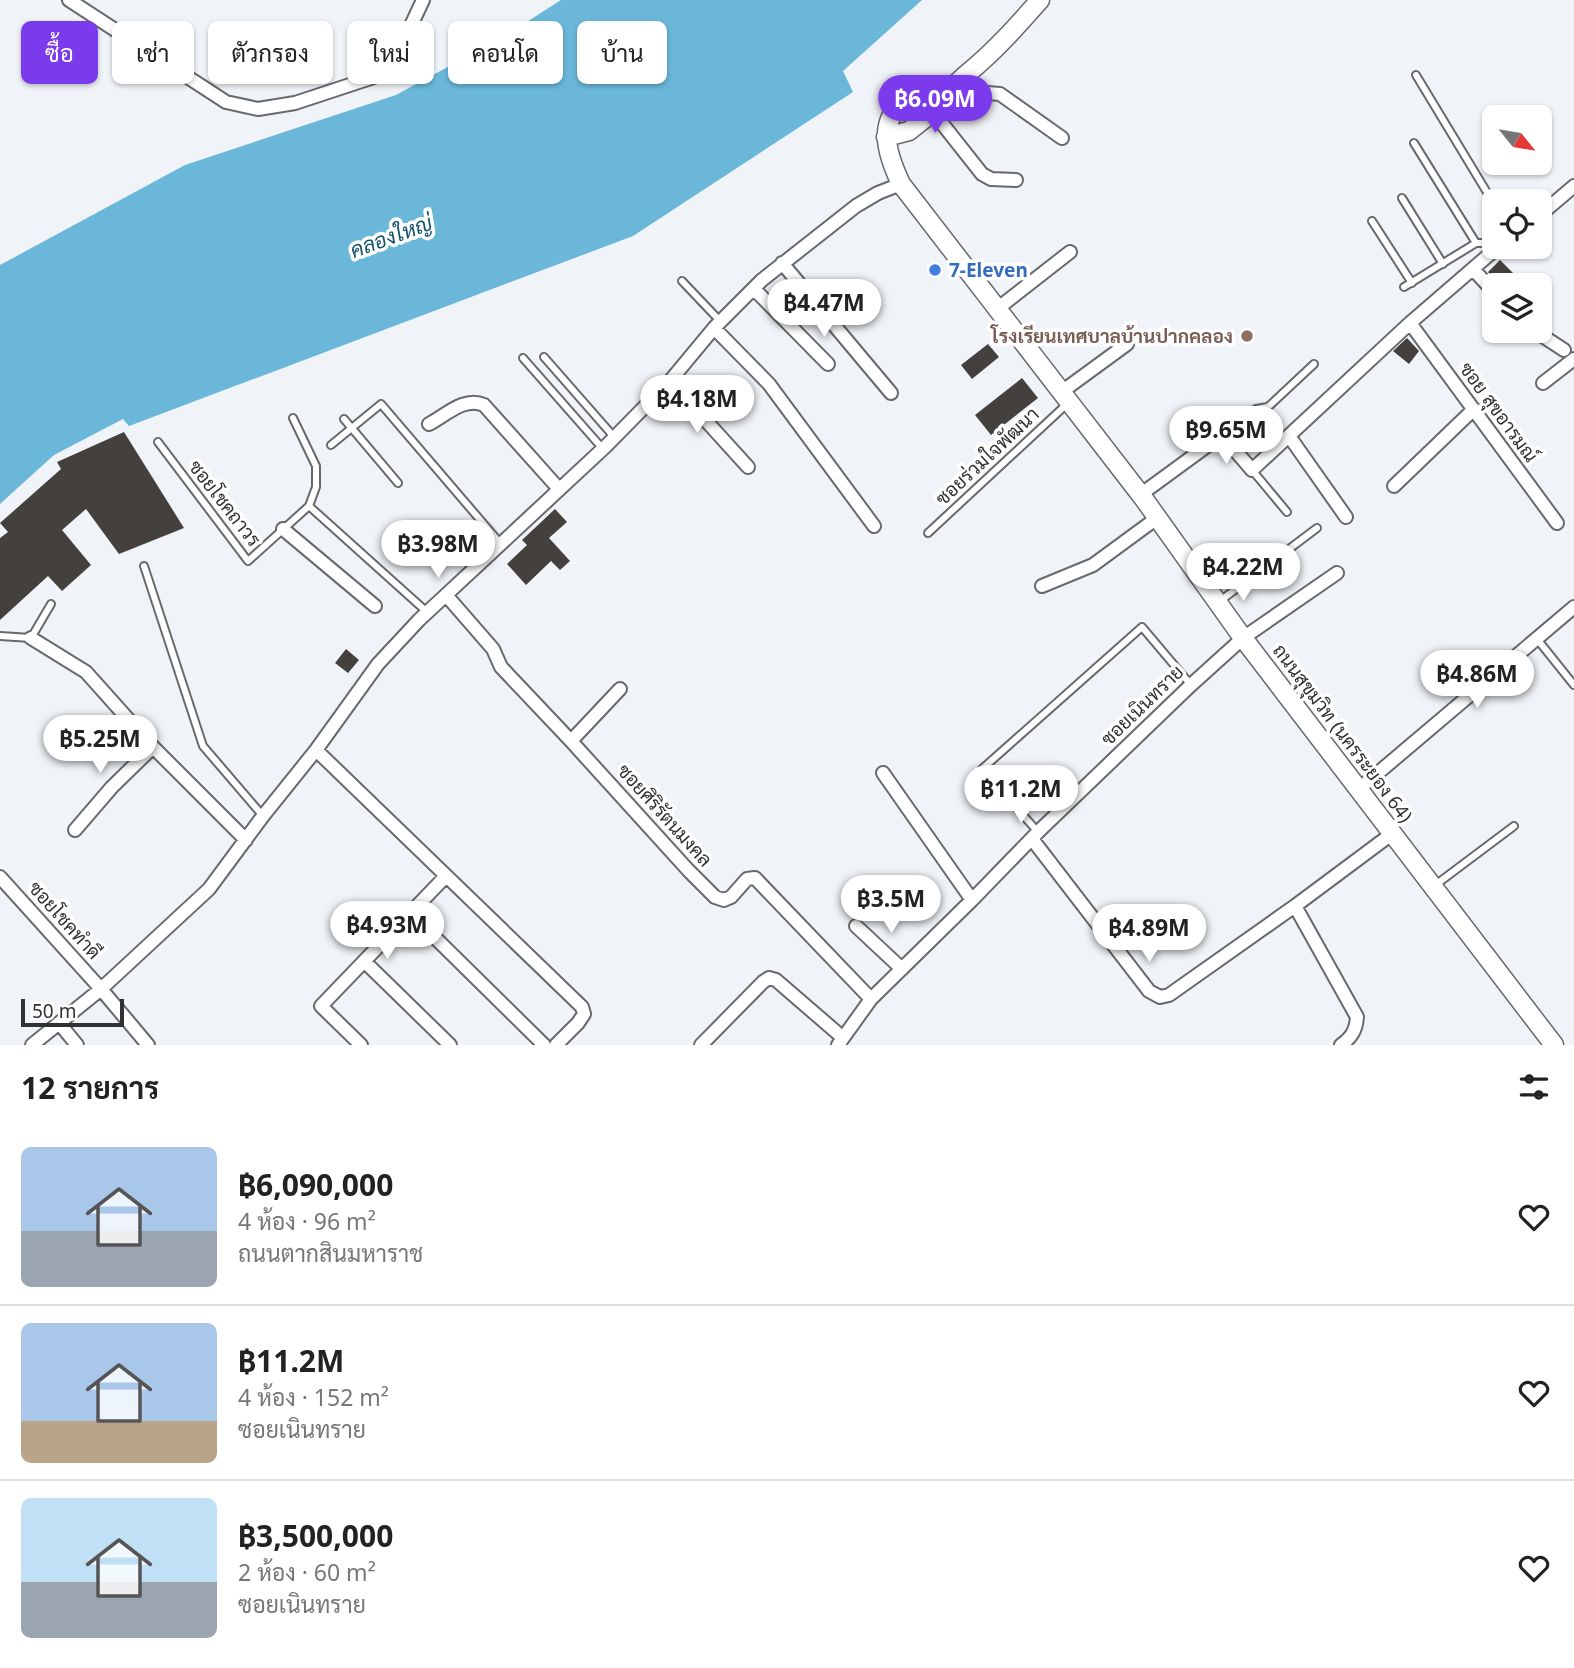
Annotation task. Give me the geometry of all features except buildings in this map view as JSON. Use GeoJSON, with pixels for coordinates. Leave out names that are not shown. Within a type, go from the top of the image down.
{"type":"FeatureCollection","features":[{"type":"Feature","properties":{"kind":"street"},"geometry":{"type":"LineString","coordinates":[[69,0],[226,102],[258,109],[295,103],[377,76],[400,49],[423,0]]}},
{"type":"Feature","properties":{"kind":"street"},"geometry":{"type":"LineString","coordinates":[[1040,0],[992,54],[942,91],[933,112],[909,131],[886,137],[890,116],[900,103],[921,88],[942,91],[1000,94],[1062,138]]}},
{"type":"Feature","properties":{"kind":"street"},"geometry":{"type":"LineString","coordinates":[[933,112],[982,174],[991,178],[1016,180]]}},
{"type":"Feature","properties":{"kind":"street","name":"ถนนสุขุมวิท (นครระยอง 64)"},"geometry":{"type":"LineString","coordinates":[[886,137],[894,169],[901,184],[1140,495],[1244,638],[1554,1045]]}},
{"type":"Feature","properties":{"kind":"street"},"geometry":{"type":"LineString","coordinates":[[32,1045],[102,989],[209,889],[378,664],[427,612],[615,438],[670,381],[717,325],[782,263],[856,206],[901,184]]}},
{"type":"Feature","properties":{"kind":"street"},"geometry":{"type":"LineString","coordinates":[[1552,205],[1574,186]]}},
{"type":"Feature","properties":{"kind":"street"},"geometry":{"type":"LineString","coordinates":[[998,309],[1070,252]]}},
{"type":"Feature","properties":{"kind":"street"},"geometry":{"type":"LineString","coordinates":[[1140,495],[1222,435],[1252,470],[1483,259]]}},
{"type":"Feature","properties":{"kind":"street"},"geometry":{"type":"LineString","coordinates":[[782,263],[891,393]]}},
{"type":"Feature","properties":{"kind":"street"},"geometry":{"type":"LineString","coordinates":[[1473,269],[1482,279]]}},
{"type":"Feature","properties":{"kind":"street"},"geometry":{"type":"LineString","coordinates":[[754,289],[828,364]]}},
{"type":"Feature","properties":{"kind":"street","name":"ซอย สุขอารมณ์"},"geometry":{"type":"LineString","coordinates":[[1410,323],[1557,523]]}},
{"type":"Feature","properties":{"kind":"street"},"geometry":{"type":"LineString","coordinates":[[717,325],[769,384],[874,526]]}},
{"type":"Feature","properties":{"kind":"street"},"geometry":{"type":"LineString","coordinates":[[1543,383],[1569,354],[1552,342]]}},
{"type":"Feature","properties":{"kind":"street"},"geometry":{"type":"LineString","coordinates":[[1064,398],[1127,344]]}},
{"type":"Feature","properties":{"kind":"street"},"geometry":{"type":"LineString","coordinates":[[670,381],[748,467]]}},
{"type":"Feature","properties":{"kind":"street"},"geometry":{"type":"LineString","coordinates":[[429,424],[466,402],[475,401],[484,405],[559,489]]}},
{"type":"Feature","properties":{"kind":"street"},"geometry":{"type":"LineString","coordinates":[[1394,486],[1474,410]]}},
{"type":"Feature","properties":{"kind":"street"},"geometry":{"type":"LineString","coordinates":[[1289,436],[1346,517]]}},
{"type":"Feature","properties":{"kind":"street"},"geometry":{"type":"LineString","coordinates":[[1042,586],[1093,565],[1157,518]]}},
{"type":"Feature","properties":{"kind":"street"},"geometry":{"type":"LineString","coordinates":[[283,530],[375,606]]}},
{"type":"Feature","properties":{"kind":"street","name":"ซอยเนินทราย"},"geometry":{"type":"LineString","coordinates":[[840,1041],[871,999],[1035,835],[1191,685],[1244,638],[1337,573]]}},
{"type":"Feature","properties":{"kind":"street","name":"ซอยศิริรัตนมงคล"},"geometry":{"type":"LineString","coordinates":[[446,595],[494,649],[501,667],[715,897],[724,900],[731,897],[747,879],[755,878],[871,999]]}},
{"type":"Feature","properties":{"kind":"street"},"geometry":{"type":"LineString","coordinates":[[1359,789],[1574,607]]}},
{"type":"Feature","properties":{"kind":"street"},"geometry":{"type":"LineString","coordinates":[[31,638],[86,672],[153,747],[246,840]]}},
{"type":"Feature","properties":{"kind":"street"},"geometry":{"type":"LineString","coordinates":[[571,741],[620,689]]}},
{"type":"Feature","properties":{"kind":"street"},"geometry":{"type":"LineString","coordinates":[[75,830],[112,787],[153,747]]}},
{"type":"Feature","properties":{"kind":"street"},"geometry":{"type":"LineString","coordinates":[[316,750],[582,1007],[584,1014],[578,1023],[556,1045]]}},
{"type":"Feature","properties":{"kind":"street"},"geometry":{"type":"LineString","coordinates":[[883,773],[972,900]]}},
{"type":"Feature","properties":{"kind":"street"},"geometry":{"type":"LineString","coordinates":[[1035,835],[1149,991],[1160,997],[1169,995],[1393,833]]}},
{"type":"Feature","properties":{"kind":"street"},"geometry":{"type":"LineString","coordinates":[[361,1045],[321,1006],[446,876]]}},
{"type":"Feature","properties":{"kind":"street","name":"ซอยโชคทำดี"},"geometry":{"type":"LineString","coordinates":[[0,877],[102,989],[148,1045]]}},
{"type":"Feature","properties":{"kind":"street"},"geometry":{"type":"LineString","coordinates":[[1295,906],[1357,1017],[1356,1028],[1350,1039],[1341,1045]]}},
{"type":"Feature","properties":{"kind":"street"},"geometry":{"type":"LineString","coordinates":[[410,913],[544,1045]]}},
{"type":"Feature","properties":{"kind":"street"},"geometry":{"type":"LineString","coordinates":[[856,926],[902,969]]}},
{"type":"Feature","properties":{"kind":"street"},"geometry":{"type":"LineString","coordinates":[[364,961],[450,1045]]}},
{"type":"Feature","properties":{"kind":"street"},"geometry":{"type":"LineString","coordinates":[[701,1045],[769,978],[776,980],[840,1041]]}},
{"type":"Feature","properties":{"kind":"street"},"geometry":{"type":"LineString","coordinates":[[59,1023],[77,1045]]}},
{"type":"Feature","properties":{"kind":"lane"},"geometry":{"type":"LineString","coordinates":[[1416,75],[1485,189]]}},
{"type":"Feature","properties":{"kind":"lane"},"geometry":{"type":"LineString","coordinates":[[1414,143],[1476,243]]}},
{"type":"Feature","properties":{"kind":"lane"},"geometry":{"type":"LineString","coordinates":[[1402,198],[1443,264]]}},
{"type":"Feature","properties":{"kind":"lane"},"geometry":{"type":"LineString","coordinates":[[1372,221],[1412,283]]}},
{"type":"Feature","properties":{"kind":"lane"},"geometry":{"type":"LineString","coordinates":[[1404,288],[1476,243],[1482,244]]}},
{"type":"Feature","properties":{"kind":"lane"},"geometry":{"type":"LineString","coordinates":[[682,281],[717,325]]}},
{"type":"Feature","properties":{"kind":"lane"},"geometry":{"type":"LineString","coordinates":[[544,357],[615,438]]}},
{"type":"Feature","properties":{"kind":"lane"},"geometry":{"type":"LineString","coordinates":[[523,358],[603,449]]}},
{"type":"Feature","properties":{"kind":"lane"},"geometry":{"type":"LineString","coordinates":[[1222,435],[1256,410],[1268,407],[1314,364]]}},
{"type":"Feature","properties":{"kind":"lane","name":"ซอยร่วมใจพัฒนา"},"geometry":{"type":"LineString","coordinates":[[928,533],[1064,398]]}},
{"type":"Feature","properties":{"kind":"lane"},"geometry":{"type":"LineString","coordinates":[[331,445],[381,404],[502,544]]}},
{"type":"Feature","properties":{"kind":"lane"},"geometry":{"type":"LineString","coordinates":[[293,418],[316,466],[316,487],[309,506],[427,612]]}},
{"type":"Feature","properties":{"kind":"lane"},"geometry":{"type":"LineString","coordinates":[[344,419],[398,483]]}},
{"type":"Feature","properties":{"kind":"lane","name":"ซอยโชคถาวร"},"geometry":{"type":"LineString","coordinates":[[158,442],[248,561],[309,506]]}},
{"type":"Feature","properties":{"kind":"lane"},"geometry":{"type":"LineString","coordinates":[[1252,470],[1287,512]]}},
{"type":"Feature","properties":{"kind":"lane"},"geometry":{"type":"LineString","coordinates":[[1219,602],[1317,528]]}},
{"type":"Feature","properties":{"kind":"lane"},"geometry":{"type":"LineString","coordinates":[[144,566],[203,746],[263,816]]}},
{"type":"Feature","properties":{"kind":"lane"},"geometry":{"type":"LineString","coordinates":[[0,636],[31,638],[51,604]]}},
{"type":"Feature","properties":{"kind":"lane"},"geometry":{"type":"LineString","coordinates":[[1035,835],[982,769],[1142,626],[1191,685]]}},
{"type":"Feature","properties":{"kind":"lane"},"geometry":{"type":"LineString","coordinates":[[1536,637],[1574,685]]}},
{"type":"Feature","properties":{"kind":"lane"},"geometry":{"type":"LineString","coordinates":[[1433,887],[1514,826]]}},
{"type":"Feature","properties":{"kind":"water","name":"คลองใหญ่"},"geometry":{"type":"Polygon","coordinates":[[[561,0],[922,0],[843,71],[853,92],[633,236],[129,426],[123,419],[54,455],[0,504],[0,265],[185,165],[396,95],[416,84],[434,84],[434,74],[448,67],[448,84],[563,84],[563,21],[528,21],[561,0]]]}},
{"type":"Feature","properties":{"kind":"place","name":"7-Eleven"},"geometry":{"type":"Point","coordinates":[935,270]}},
{"type":"Feature","properties":{"kind":"place","name":"โรงเรียนเทศบาลบ้านปากคลอง"},"geometry":{"type":"Point","coordinates":[1247,336]}}]}
